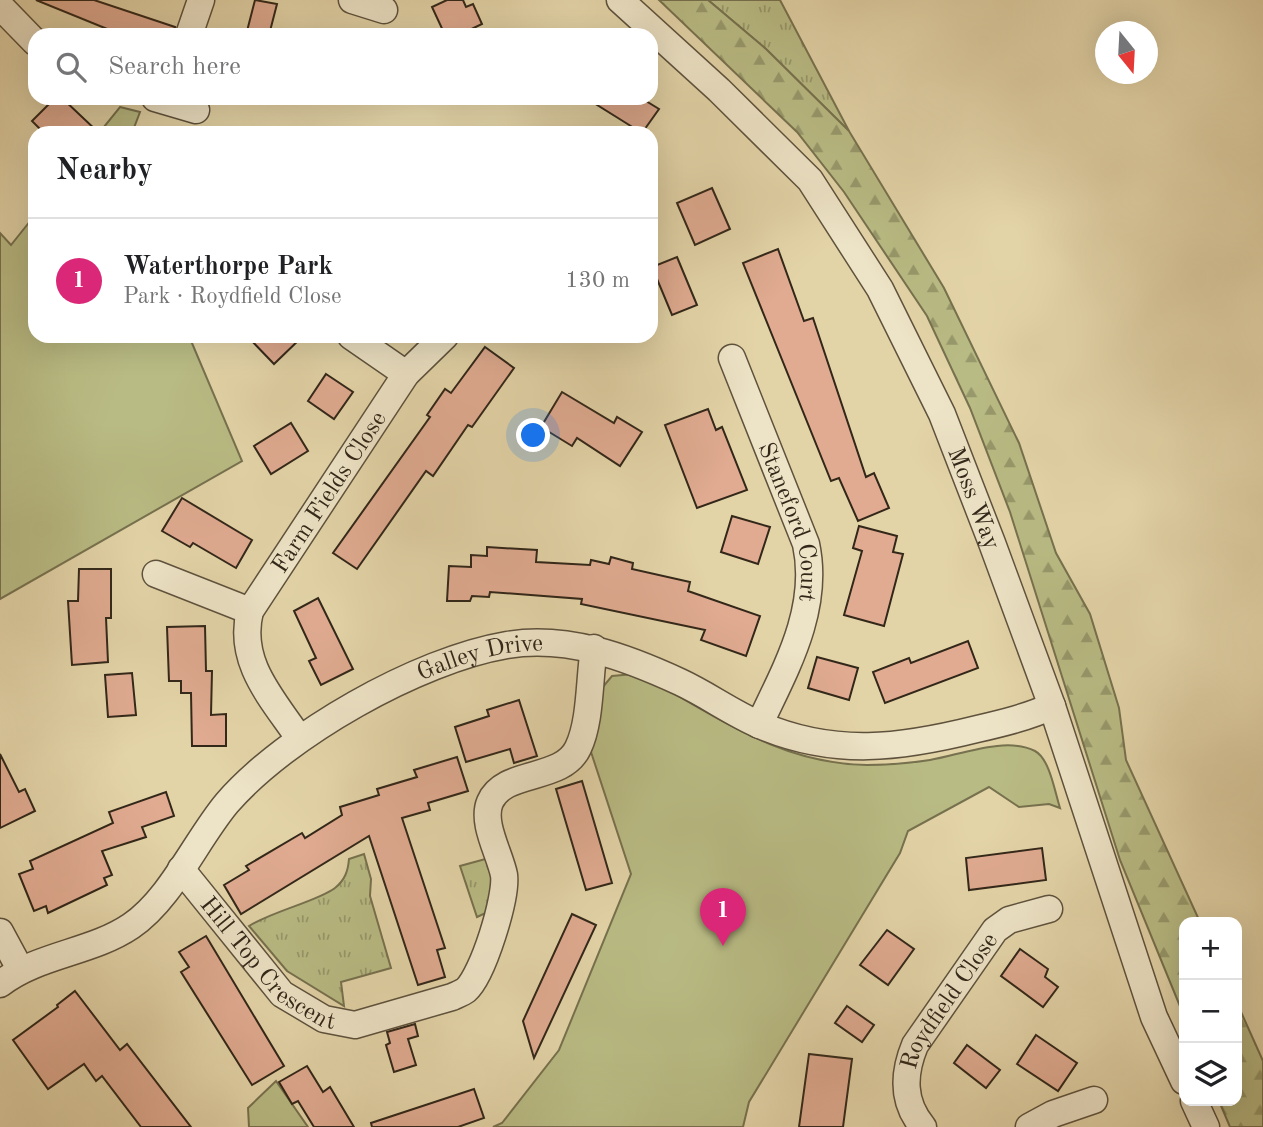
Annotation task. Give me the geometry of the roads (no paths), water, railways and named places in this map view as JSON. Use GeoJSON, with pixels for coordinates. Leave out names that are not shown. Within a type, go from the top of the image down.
{"type":"FeatureCollection","features":[{"type":"Feature","properties":{"kind":"street"},"geometry":{"type":"LineString","coordinates":[[191,28],[201,0]]}},
{"type":"Feature","properties":{"kind":"street"},"geometry":{"type":"LineString","coordinates":[[352,0],[384,10]]}},
{"type":"Feature","properties":{"kind":"street","name":"Moss Way"},"geometry":{"type":"LineString","coordinates":[[620,0],[651,28]]}},
{"type":"Feature","properties":{"kind":"street"},"geometry":{"type":"LineString","coordinates":[[0,6],[28,35]]}},
{"type":"Feature","properties":{"kind":"street","name":"Moss Way"},"geometry":{"type":"LineString","coordinates":[[658,35],[719,90],[810,180],[880,289],[942,414],[1052,706],[1154,1017],[1179,1070]]}},
{"type":"Feature","properties":{"kind":"street"},"geometry":{"type":"LineString","coordinates":[[181,105],[196,110]]}},
{"type":"Feature","properties":{"kind":"street"},"geometry":{"type":"LineString","coordinates":[[361,343],[405,374]]}},
{"type":"Feature","properties":{"kind":"street","name":"Farm Fields Close"},"geometry":{"type":"LineString","coordinates":[[299,738],[255,671],[248,653],[245,631],[250,611],[405,374],[438,343]]}},
{"type":"Feature","properties":{"kind":"street","name":"Staneford Court"},"geometry":{"type":"LineString","coordinates":[[732,358],[806,544],[810,565],[810,589],[805,616],[788,663],[759,725]]}},
{"type":"Feature","properties":{"kind":"street"},"geometry":{"type":"LineString","coordinates":[[156,574],[250,611]]}},
{"type":"Feature","properties":{"kind":"street","name":"Galley Drive"},"geometry":{"type":"LineString","coordinates":[[10,976],[132,926],[152,907],[228,802],[299,738],[364,700],[417,675],[495,649],[550,643],[594,648],[680,682],[759,725],[812,743],[864,748],[928,741],[1034,715],[1052,706]]}},
{"type":"Feature","properties":{"kind":"street","name":"Hill Top Crescent"},"geometry":{"type":"LineString","coordinates":[[181,869],[282,994],[324,1019],[341,1025],[355,1025],[452,997],[466,990],[474,979],[487,947],[505,890],[488,815],[490,802],[503,788],[563,765],[577,750],[586,726],[594,648]]}},
{"type":"Feature","properties":{"kind":"street","name":"Roydfield Close"},"geometry":{"type":"LineString","coordinates":[[923,1127],[907,1100],[907,1062],[915,1045],[995,930],[1009,920],[1049,909]]}},
{"type":"Feature","properties":{"kind":"street"},"geometry":{"type":"LineString","coordinates":[[0,932],[10,976]]}},
{"type":"Feature","properties":{"kind":"street"},"geometry":{"type":"LineString","coordinates":[[1029,1127],[1053,1114],[1094,1100]]}},
{"type":"Feature","properties":{"kind":"street"},"geometry":{"type":"LineString","coordinates":[[1196,1106],[1206,1127]]}},
{"type":"Feature","properties":{"kind":"place","name":"Waterthorpe Park"},"geometry":{"type":"Point","coordinates":[723,946]}}]}
